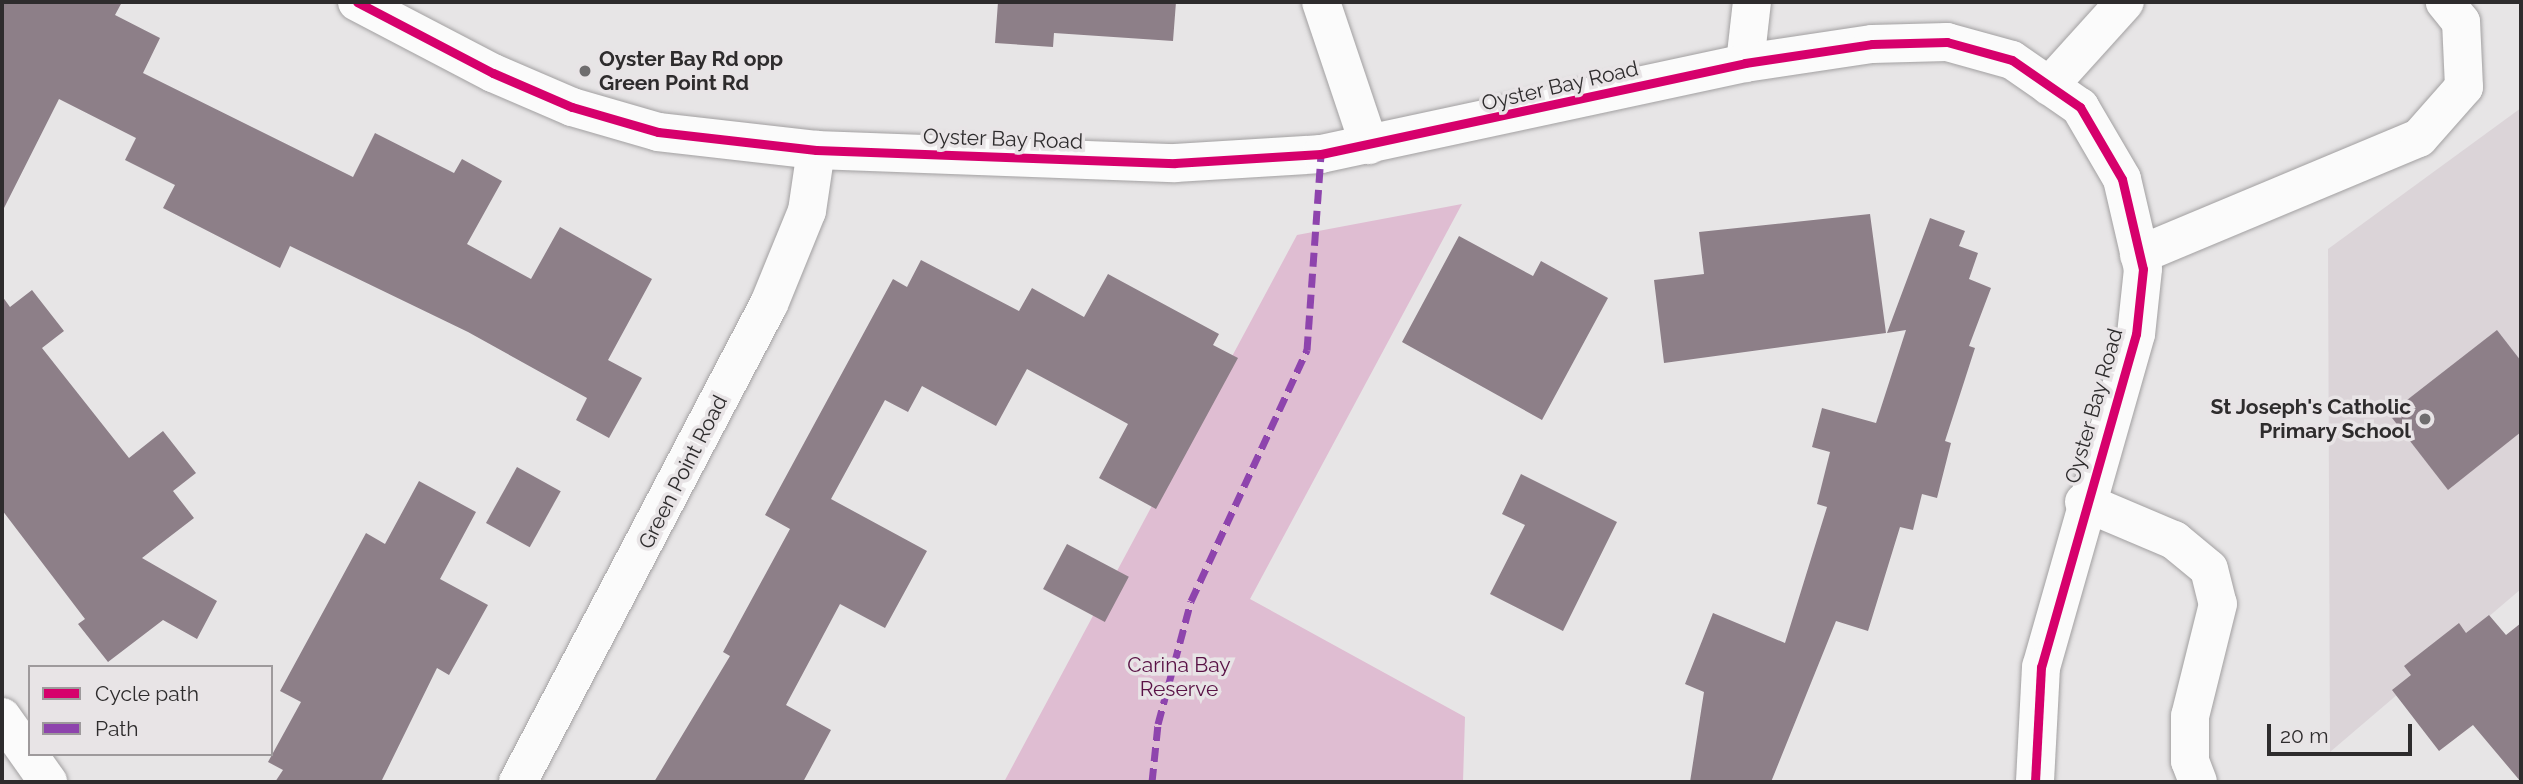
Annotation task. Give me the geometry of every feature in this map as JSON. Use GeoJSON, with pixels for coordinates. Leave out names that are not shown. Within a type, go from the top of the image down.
{"type":"FeatureCollection","features":[{"type":"Feature","properties":{"kind":"street","name":"Oyster Bay Road"},"geometry":{"type":"LineString","coordinates":[[357,2],[572,107],[657,132],[816,149],[1175,163],[1321,153],[1369,145],[1745,63],[1872,44],[1947,42],[2012,60],[2080,107],[2122,179],[2139,255],[2136,334],[2084,502],[2041,667],[2035,782]]}},
{"type":"Feature","properties":{"kind":"street"},"geometry":{"type":"LineString","coordinates":[[1321,2],[1369,145]]}},
{"type":"Feature","properties":{"kind":"street"},"geometry":{"type":"LineString","coordinates":[[1745,63],[1752,2]]}},
{"type":"Feature","properties":{"kind":"street"},"geometry":{"type":"LineString","coordinates":[[2049,86],[2125,2]]}},
{"type":"Feature","properties":{"kind":"street"},"geometry":{"type":"LineString","coordinates":[[2139,255],[2419,138],[2464,88],[2461,22],[2445,2]]}},
{"type":"Feature","properties":{"kind":"street","name":"Green Point Road"},"geometry":{"type":"LineString","coordinates":[[518,782],[775,291],[807,211],[816,149]]}},
{"type":"Feature","properties":{"kind":"street"},"geometry":{"type":"LineString","coordinates":[[2084,502],[2155,530],[2208,569],[2218,604],[2190,716],[2190,761],[2198,782]]}},
{"type":"Feature","properties":{"kind":"street"},"geometry":{"type":"LineString","coordinates":[[2,717],[28,754]]}},
{"type":"Feature","properties":{"kind":"street"},"geometry":{"type":"LineString","coordinates":[[30,756],[48,782]]}},
{"type":"Feature","properties":{"kind":"shaded area","name":"St Joseph's Catholic Primary School"},"geometry":{"type":"Polygon","coordinates":[[[2521,108],[2521,589],[2330,752],[2328,249],[2521,108]]]}},
{"type":"Feature","properties":{"kind":"green space","name":"Carina Bay Reserve"},"geometry":{"type":"Polygon","coordinates":[[[1462,204],[1250,599],[1465,717],[1463,782],[1004,782],[1297,235],[1462,204]]]}},
{"type":"Feature","properties":{"kind":"building"},"geometry":{"type":"Polygon","coordinates":[[[2,2],[122,2],[115,15],[160,38],[143,73],[353,177],[375,133],[454,173],[462,159],[502,181],[467,244],[531,279],[560,227],[652,279],[608,360],[642,378],[609,438],[576,420],[587,398],[468,332],[290,246],[280,268],[163,208],[175,185],[125,160],[136,138],[59,99],[2,212],[2,2]]]}},
{"type":"Feature","properties":{"kind":"building"},"geometry":{"type":"Polygon","coordinates":[[[998,2],[1176,2],[1173,41],[1054,33],[1053,47],[995,43],[998,2]]]}},
{"type":"Feature","properties":{"kind":"building"},"geometry":{"type":"Polygon","coordinates":[[[1870,214],[1886,333],[1664,363],[1654,280],[1704,274],[1699,232],[1870,214]]]}},
{"type":"Feature","properties":{"kind":"building"},"geometry":{"type":"Polygon","coordinates":[[[1930,218],[1965,231],[1959,246],[1978,253],[1969,279],[1991,288],[1969,346],[1975,348],[1945,441],[1951,443],[1937,498],[1922,494],[1913,530],[1900,527],[1868,631],[1836,621],[1771,782],[1690,782],[1704,692],[1685,684],[1713,613],[1785,643],[1827,507],[1817,504],[1830,452],[1812,447],[1822,408],[1876,423],[1906,330],[1887,333],[1930,218]]]}},
{"type":"Feature","properties":{"kind":"building"},"geometry":{"type":"Polygon","coordinates":[[[1459,236],[1533,276],[1541,261],[1608,298],[1542,420],[1402,342],[1459,236]]]}},
{"type":"Feature","properties":{"kind":"building"},"geometry":{"type":"Polygon","coordinates":[[[921,260],[1019,311],[1032,288],[1084,317],[1108,274],[1219,334],[1213,345],[1238,358],[1156,509],[1099,478],[1128,424],[1027,369],[996,426],[922,386],[908,412],[885,400],[831,499],[927,551],[885,628],[840,604],[786,705],[831,730],[803,782],[654,782],[730,656],[723,652],[790,529],[765,515],[893,279],[907,287],[921,260]]]}},
{"type":"Feature","properties":{"kind":"building"},"geometry":{"type":"Polygon","coordinates":[[[32,290],[64,331],[42,348],[129,458],[163,431],[196,473],[173,491],[194,518],[142,558],[217,601],[197,639],[163,620],[108,662],[78,624],[85,619],[2,510],[2,296],[10,307],[32,290]]]}},
{"type":"Feature","properties":{"kind":"building"},"geometry":{"type":"Polygon","coordinates":[[[2497,330],[2521,361],[2521,432],[2448,490],[2389,414],[2497,330]]]}},
{"type":"Feature","properties":{"kind":"building"},"geometry":{"type":"Polygon","coordinates":[[[517,467],[561,491],[530,547],[486,523],[517,467]]]}},
{"type":"Feature","properties":{"kind":"building"},"geometry":{"type":"Polygon","coordinates":[[[1521,474],[1617,522],[1563,631],[1490,594],[1525,525],[1502,514],[1521,474]]]}},
{"type":"Feature","properties":{"kind":"building"},"geometry":{"type":"Polygon","coordinates":[[[419,481],[476,512],[440,579],[488,605],[449,675],[437,668],[381,782],[275,782],[283,770],[268,762],[301,702],[280,691],[366,533],[385,544],[419,481]]]}},
{"type":"Feature","properties":{"kind":"building"},"geometry":{"type":"Polygon","coordinates":[[[1067,544],[1129,577],[1105,622],[1043,589],[1067,544]]]}},
{"type":"Feature","properties":{"kind":"building"},"geometry":{"type":"Polygon","coordinates":[[[2489,615],[2506,635],[2521,623],[2521,782],[2473,725],[2439,751],[2392,690],[2411,675],[2404,666],[2459,623],[2466,633],[2489,615]]]}},
{"type":"Feature","properties":{"kind":"marked path"},"geometry":{"type":"LineString","coordinates":[[1152,782],[1158,724],[1191,601],[1307,350],[1321,154]]}},
{"type":"Feature","properties":{"kind":"cycle path"},"geometry":{"type":"LineString","coordinates":[[357,2],[493,73],[572,107],[658,132],[816,150],[1175,163],[1321,154],[1745,63],[1872,44],[1947,42],[2012,60],[2080,107],[2122,179],[2143,269],[2136,334],[2041,667],[2035,782]]}},
{"type":"Feature","properties":{"kind":"place","name":"Oyster Bay Rd opp Green Point Rd"},"geometry":{"type":"Point","coordinates":[585,71]}},
{"type":"Feature","properties":{"kind":"place","name":"St Joseph's Catholic Primary School"},"geometry":{"type":"Point","coordinates":[2425,419]}}]}
